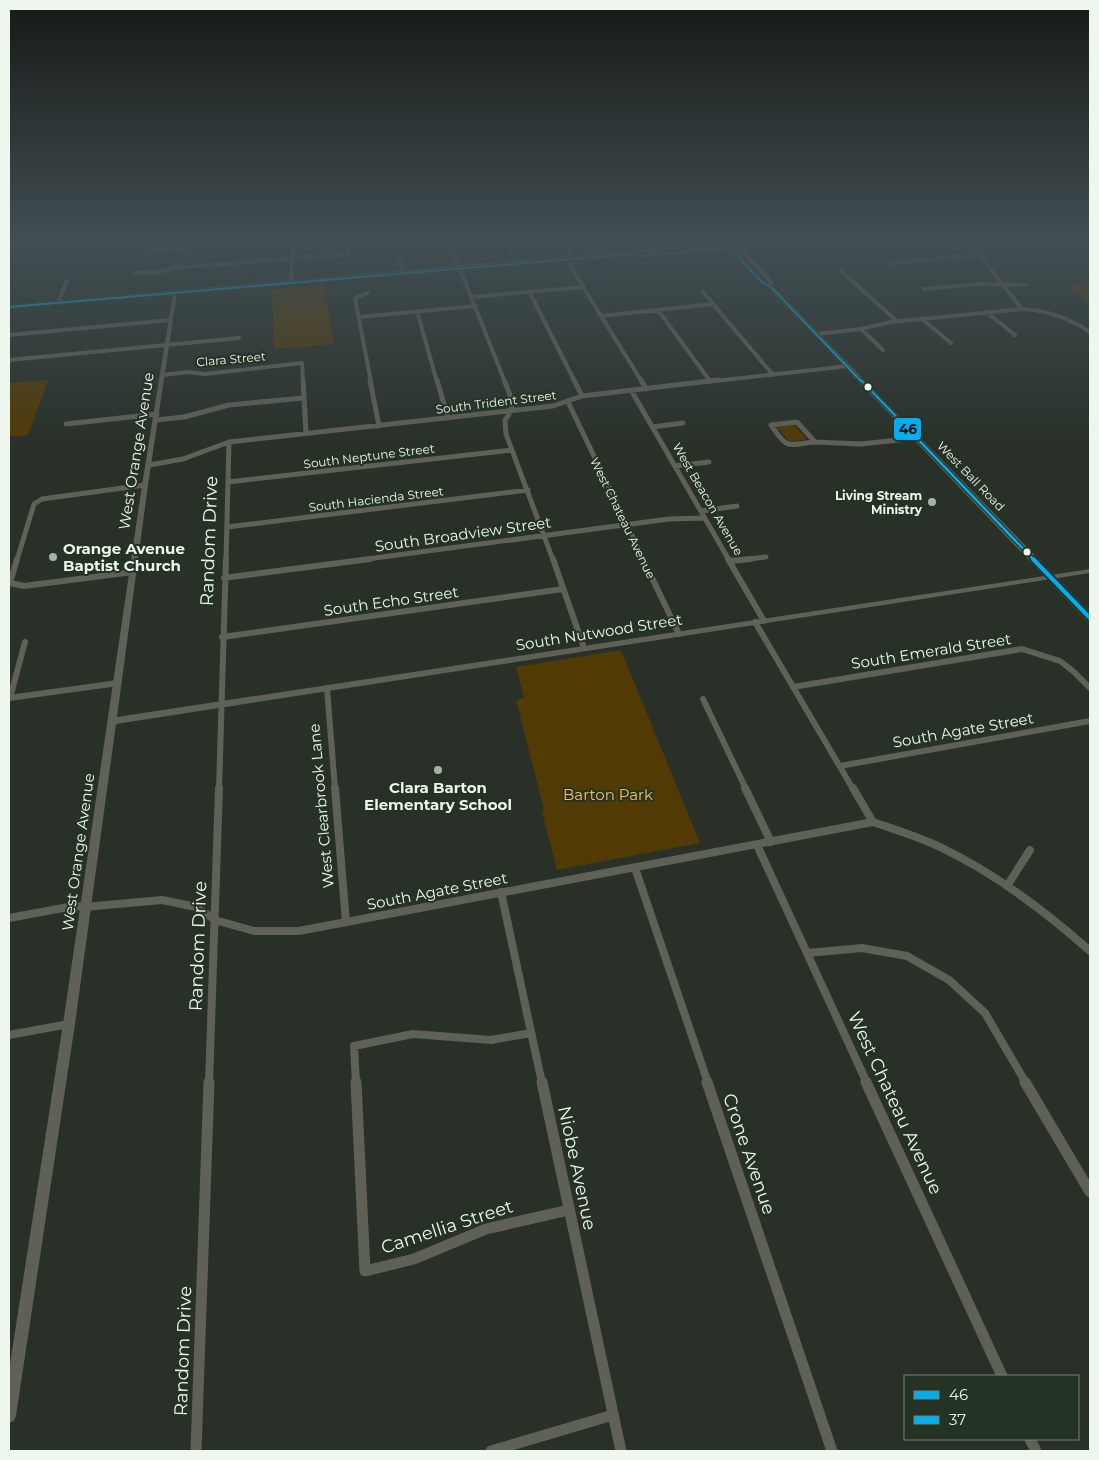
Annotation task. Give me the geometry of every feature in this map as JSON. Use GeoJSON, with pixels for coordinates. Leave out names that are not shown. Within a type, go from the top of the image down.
{"type":"FeatureCollection","features":[{"type":"Feature","properties":{"kind":"main road","name":"West Ball Road"},"geometry":{"type":"LineString","coordinates":[[794,310],[1090,618]]}},
{"type":"Feature","properties":{"kind":"street","name":"West Orange Avenue"},"geometry":{"type":"LineString","coordinates":[[9,1416],[69,1024],[145,486],[172,310]]}},
{"type":"Feature","properties":{"kind":"street"},"geometry":{"type":"LineString","coordinates":[[358,310],[379,426]]}},
{"type":"Feature","properties":{"kind":"street"},"geometry":{"type":"LineString","coordinates":[[359,316],[427,310]]}},
{"type":"Feature","properties":{"kind":"street"},"geometry":{"type":"LineString","coordinates":[[478,310],[512,400],[512,411],[505,420],[506,434],[545,536],[584,648]]}},
{"type":"Feature","properties":{"kind":"street"},"geometry":{"type":"LineString","coordinates":[[539,310],[582,396]]}},
{"type":"Feature","properties":{"kind":"street"},"geometry":{"type":"LineString","coordinates":[[598,310],[646,388]]}},
{"type":"Feature","properties":{"kind":"street"},"geometry":{"type":"LineString","coordinates":[[601,316],[657,310]]}},
{"type":"Feature","properties":{"kind":"street"},"geometry":{"type":"LineString","coordinates":[[658,310],[710,382]]}},
{"type":"Feature","properties":{"kind":"street"},"geometry":{"type":"LineString","coordinates":[[718,310],[773,375]]}},
{"type":"Feature","properties":{"kind":"street"},"geometry":{"type":"LineString","coordinates":[[885,310],[897,321]]}},
{"type":"Feature","properties":{"kind":"street"},"geometry":{"type":"LineString","coordinates":[[817,334],[861,329],[897,321],[1008,310]]}},
{"type":"Feature","properties":{"kind":"street"},"geometry":{"type":"LineString","coordinates":[[1031,310],[1054,313],[1089,329]]}},
{"type":"Feature","properties":{"kind":"street"},"geometry":{"type":"LineString","coordinates":[[417,311],[448,418]]}},
{"type":"Feature","properties":{"kind":"street"},"geometry":{"type":"LineString","coordinates":[[986,312],[1015,335]]}},
{"type":"Feature","properties":{"kind":"street"},"geometry":{"type":"LineString","coordinates":[[922,319],[950,343]]}},
{"type":"Feature","properties":{"kind":"street"},"geometry":{"type":"LineString","coordinates":[[9,336],[171,320]]}},
{"type":"Feature","properties":{"kind":"street"},"geometry":{"type":"LineString","coordinates":[[861,329],[883,350]]}},
{"type":"Feature","properties":{"kind":"street"},"geometry":{"type":"LineString","coordinates":[[9,360],[239,338]]}},
{"type":"Feature","properties":{"kind":"street","name":"Clara Street"},"geometry":{"type":"LineString","coordinates":[[163,374],[188,372],[205,374],[302,362],[303,398]]}},
{"type":"Feature","properties":{"kind":"street","name":"South Trident Street"},"geometry":{"type":"LineString","coordinates":[[149,465],[183,459],[229,442],[553,406],[582,396],[848,366]]}},
{"type":"Feature","properties":{"kind":"street","name":"West Beacon Avenue"},"geometry":{"type":"LineString","coordinates":[[631,390],[764,621]]}},
{"type":"Feature","properties":{"kind":"street"},"geometry":{"type":"LineString","coordinates":[[66,424],[156,417],[184,417],[229,405],[303,398],[306,433]]}},
{"type":"Feature","properties":{"kind":"street","name":"West Chateau Avenue"},"geometry":{"type":"LineString","coordinates":[[568,402],[679,634]]}},
{"type":"Feature","properties":{"kind":"street"},"geometry":{"type":"LineString","coordinates":[[815,442],[796,421],[771,425],[786,444],[815,442],[861,444],[917,438]]}},
{"type":"Feature","properties":{"kind":"street"},"geometry":{"type":"LineString","coordinates":[[652,427],[683,423]]}},
{"type":"Feature","properties":{"kind":"street","name":"Random Drive"},"geometry":{"type":"LineString","coordinates":[[196,1451],[215,920],[229,442]]}},
{"type":"Feature","properties":{"kind":"street","name":"South Neptune Street"},"geometry":{"type":"LineString","coordinates":[[228,482],[512,450]]}},
{"type":"Feature","properties":{"kind":"street"},"geometry":{"type":"LineString","coordinates":[[675,466],[708,462]]}},
{"type":"Feature","properties":{"kind":"street"},"geometry":{"type":"LineString","coordinates":[[133,572],[24,586],[10,583],[34,504],[42,499],[145,486]]}},
{"type":"Feature","properties":{"kind":"street","name":"South Hacienda Street"},"geometry":{"type":"LineString","coordinates":[[227,527],[528,490]]}},
{"type":"Feature","properties":{"kind":"street"},"geometry":{"type":"LineString","coordinates":[[701,511],[737,506]]}},
{"type":"Feature","properties":{"kind":"street","name":"South Broadview Street"},"geometry":{"type":"LineString","coordinates":[[224,578],[669,519],[705,518]]}},
{"type":"Feature","properties":{"kind":"street"},"geometry":{"type":"LineString","coordinates":[[730,561],[766,557]]}},
{"type":"Feature","properties":{"kind":"street","name":"South Nutwood Street"},"geometry":{"type":"LineString","coordinates":[[113,721],[1090,571]]}},
{"type":"Feature","properties":{"kind":"street","name":"South Echo Street"},"geometry":{"type":"LineString","coordinates":[[222,637],[563,589]]}},
{"type":"Feature","properties":{"kind":"street"},"geometry":{"type":"LineString","coordinates":[[754,622],[873,822],[942,848],[1008,886],[1057,921],[1090,951]]}},
{"type":"Feature","properties":{"kind":"street"},"geometry":{"type":"LineString","coordinates":[[25,642],[10,698],[118,682]]}},
{"type":"Feature","properties":{"kind":"street","name":"South Emerald Street"},"geometry":{"type":"LineString","coordinates":[[793,687],[1022,649],[1052,656],[1073,668],[1090,688]]}},
{"type":"Feature","properties":{"kind":"street","name":"West Clearbrook Lane"},"geometry":{"type":"LineString","coordinates":[[327,688],[346,922]]}},
{"type":"Feature","properties":{"kind":"street"},"geometry":{"type":"LineString","coordinates":[[703,699],[771,842]]}},
{"type":"Feature","properties":{"kind":"street","name":"South Agate Street"},"geometry":{"type":"LineString","coordinates":[[840,766],[1090,721]]}},
{"type":"Feature","properties":{"kind":"street","name":"South Agate Street"},"geometry":{"type":"LineString","coordinates":[[9,918],[74,906],[85,907],[162,900],[196,907],[215,920],[254,931],[299,931],[873,822]]}},
{"type":"Feature","properties":{"kind":"street","name":"West Chateau Avenue"},"geometry":{"type":"LineString","coordinates":[[757,845],[1002,1375]]}},
{"type":"Feature","properties":{"kind":"street"},"geometry":{"type":"LineString","coordinates":[[1008,886],[1030,850]]}},
{"type":"Feature","properties":{"kind":"street","name":"Crone Avenue"},"geometry":{"type":"LineString","coordinates":[[635,868],[832,1451]]}},
{"type":"Feature","properties":{"kind":"street","name":"Niobe Avenue"},"geometry":{"type":"LineString","coordinates":[[501,892],[621,1451]]}},
{"type":"Feature","properties":{"kind":"street"},"geometry":{"type":"LineString","coordinates":[[807,953],[862,948],[907,956],[949,980],[986,1013],[1090,1192]]}},
{"type":"Feature","properties":{"kind":"street"},"geometry":{"type":"LineString","coordinates":[[9,1035],[69,1024]]}},
{"type":"Feature","properties":{"kind":"street","name":"Camellia Street"},"geometry":{"type":"LineString","coordinates":[[531,1033],[491,1040],[413,1034],[354,1046],[365,1271],[414,1260],[486,1230],[569,1210]]}},
{"type":"Feature","properties":{"kind":"street"},"geometry":{"type":"LineString","coordinates":[[491,1451],[613,1415]]}},
{"type":"Feature","properties":{"kind":"green space"},"geometry":{"type":"Polygon","coordinates":[[[273,310],[328,310],[334,344],[274,349],[273,310]]]}},
{"type":"Feature","properties":{"kind":"green space"},"geometry":{"type":"Polygon","coordinates":[[[48,380],[28,435],[9,437],[9,383],[48,380]]]}},
{"type":"Feature","properties":{"kind":"green space"},"geometry":{"type":"Polygon","coordinates":[[[794,425],[805,437],[805,440],[789,441],[777,427],[794,425]]]}},
{"type":"Feature","properties":{"kind":"green space","name":"Barton Park"},"geometry":{"type":"Polygon","coordinates":[[[621,650],[700,843],[557,870],[516,700],[524,698],[516,667],[621,650]]]}},
{"type":"Feature","properties":{"kind":"transit line","name":"46"},"geometry":{"type":"LineString","coordinates":[[793,310],[1090,618]]}},
{"type":"Feature","properties":{"kind":"place","name":"Living Stream Ministry"},"geometry":{"type":"Point","coordinates":[932,502]}},
{"type":"Feature","properties":{"kind":"place","name":"Orange Avenue Baptist Church"},"geometry":{"type":"Point","coordinates":[53,557]}},
{"type":"Feature","properties":{"kind":"place","name":"Clara Barton Elementary School"},"geometry":{"type":"Point","coordinates":[438,770]}}]}
